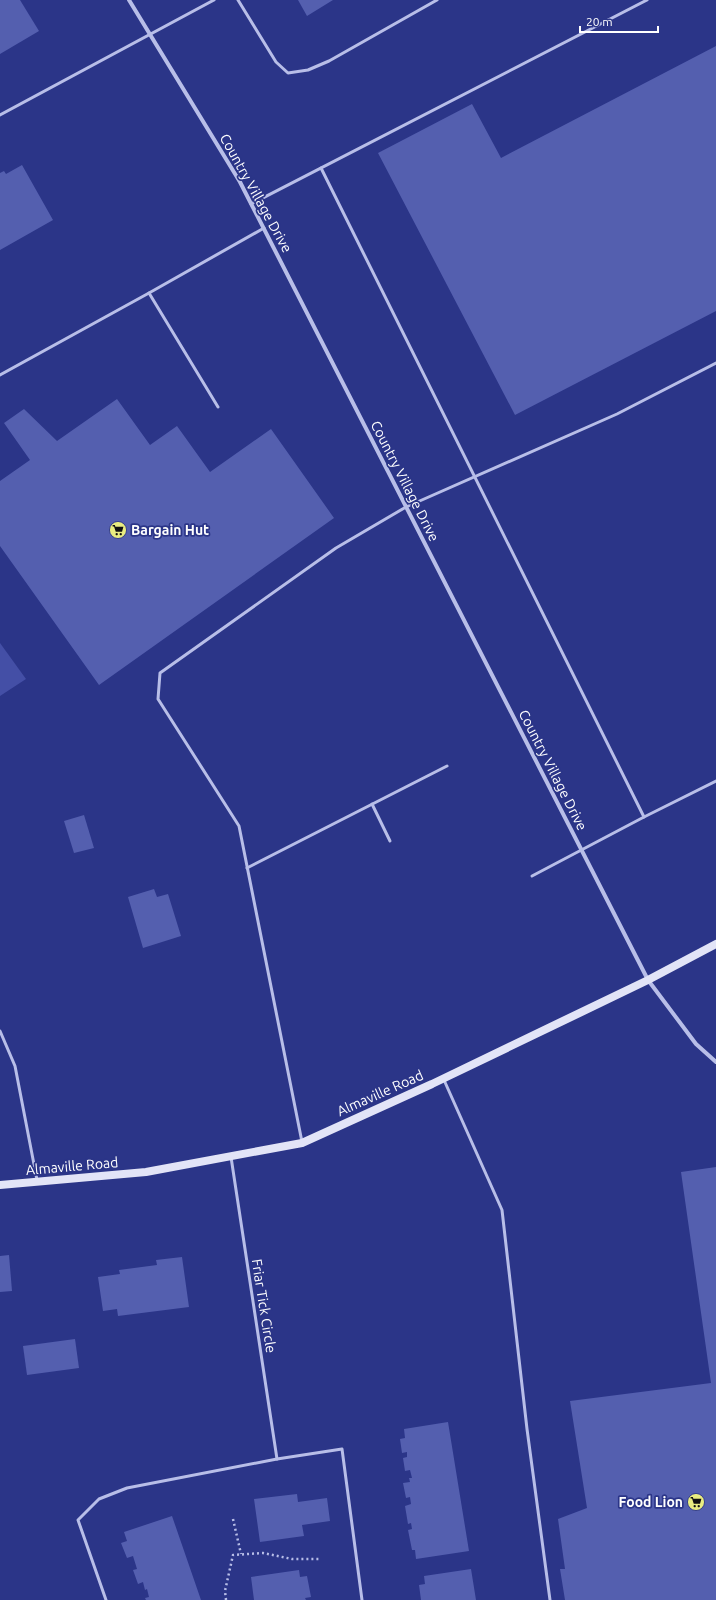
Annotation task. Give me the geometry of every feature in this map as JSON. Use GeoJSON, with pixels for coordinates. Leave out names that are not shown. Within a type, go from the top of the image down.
{"type":"FeatureCollection","features":[{"type":"Feature","properties":{"kind":"street","name":"Country Village Drive"},"geometry":{"type":"LineString","coordinates":[[129,0],[240,182],[648,980]]}},
{"type":"Feature","properties":{"kind":"street","name":"Almaville Road"},"geometry":{"type":"LineString","coordinates":[[0,1185],[146,1172],[302,1143],[443,1079],[648,980],[716,944]]}},
{"type":"Feature","properties":{"kind":"street"},"geometry":{"type":"LineString","coordinates":[[648,980],[696,1044],[716,1062]]}},
{"type":"Feature","properties":{"kind":"lane"},"geometry":{"type":"LineString","coordinates":[[0,115],[149,33],[170,24],[214,0]]}},
{"type":"Feature","properties":{"kind":"lane"},"geometry":{"type":"LineString","coordinates":[[238,0],[276,62],[288,72],[308,70],[329,61],[437,0]]}},
{"type":"Feature","properties":{"kind":"lane"},"geometry":{"type":"LineString","coordinates":[[251,204],[647,0]]}},
{"type":"Feature","properties":{"kind":"lane"},"geometry":{"type":"LineString","coordinates":[[322,168],[644,817]]}},
{"type":"Feature","properties":{"kind":"lane"},"geometry":{"type":"LineString","coordinates":[[0,375],[264,228]]}},
{"type":"Feature","properties":{"kind":"lane"},"geometry":{"type":"LineString","coordinates":[[149,293],[218,407]]}},
{"type":"Feature","properties":{"kind":"lane"},"geometry":{"type":"LineString","coordinates":[[302,1143],[239,826],[158,699],[160,673],[336,548],[406,507],[617,414],[716,362]]}},
{"type":"Feature","properties":{"kind":"lane"},"geometry":{"type":"LineString","coordinates":[[247,868],[447,766]]}},
{"type":"Feature","properties":{"kind":"lane"},"geometry":{"type":"LineString","coordinates":[[532,876],[716,781]]}},
{"type":"Feature","properties":{"kind":"lane"},"geometry":{"type":"LineString","coordinates":[[372,804],[390,841]]}},
{"type":"Feature","properties":{"kind":"lane"},"geometry":{"type":"LineString","coordinates":[[0,1031],[15,1066],[37,1182]]}},
{"type":"Feature","properties":{"kind":"lane"},"geometry":{"type":"LineString","coordinates":[[443,1079],[502,1210],[527,1429],[550,1600]]}},
{"type":"Feature","properties":{"kind":"lane","name":"Friar Tick Circle"},"geometry":{"type":"LineString","coordinates":[[231,1156],[277,1459]]}},
{"type":"Feature","properties":{"kind":"lane"},"geometry":{"type":"LineString","coordinates":[[106,1600],[78,1520],[99,1499],[127,1488],[277,1459],[342,1450],[362,1600]]}},
{"type":"Feature","properties":{"kind":"path"},"geometry":{"type":"LineString","coordinates":[[233,1520],[241,1554]]}},
{"type":"Feature","properties":{"kind":"path"},"geometry":{"type":"LineString","coordinates":[[226,1600],[225,1591],[233,1555],[263,1553],[292,1559],[319,1559]]}},
{"type":"Feature","properties":{"kind":"shaded area"},"geometry":{"type":"Polygon","coordinates":[[[0,643],[26,679],[0,696],[0,643]]]}},
{"type":"Feature","properties":{"kind":"building"},"geometry":{"type":"Polygon","coordinates":[[[0,0],[20,0],[39,31],[0,54],[0,0]]]}},
{"type":"Feature","properties":{"kind":"building"},"geometry":{"type":"Polygon","coordinates":[[[298,0],[333,0],[307,16],[298,0]]]}},
{"type":"Feature","properties":{"kind":"building"},"geometry":{"type":"Polygon","coordinates":[[[716,46],[716,311],[515,415],[378,153],[472,104],[501,158],[716,46]]]}},
{"type":"Feature","properties":{"kind":"building"},"geometry":{"type":"Polygon","coordinates":[[[22,165],[53,220],[0,250],[0,173],[4,171],[6,174],[22,165]]]}},
{"type":"Feature","properties":{"kind":"building"},"geometry":{"type":"Polygon","coordinates":[[[117,399],[150,445],[177,426],[210,472],[271,429],[334,518],[99,685],[0,546],[0,481],[30,460],[4,423],[24,409],[57,441],[117,399]]]}},
{"type":"Feature","properties":{"kind":"building"},"geometry":{"type":"Polygon","coordinates":[[[84,815],[94,848],[74,853],[64,821],[84,815]]]}},
{"type":"Feature","properties":{"kind":"building"},"geometry":{"type":"Polygon","coordinates":[[[154,889],[157,897],[168,894],[181,936],[143,948],[128,897],[154,889]]]}},
{"type":"Feature","properties":{"kind":"building"},"geometry":{"type":"Polygon","coordinates":[[[716,1167],[716,1600],[565,1600],[560,1569],[565,1569],[558,1519],[587,1508],[570,1401],[711,1383],[681,1172],[716,1167]]]}},
{"type":"Feature","properties":{"kind":"building"},"geometry":{"type":"Polygon","coordinates":[[[9,1255],[12,1291],[0,1292],[0,1256],[9,1255]]]}},
{"type":"Feature","properties":{"kind":"building"},"geometry":{"type":"Polygon","coordinates":[[[182,1257],[189,1307],[118,1316],[117,1309],[103,1311],[98,1277],[120,1274],[119,1270],[157,1265],[156,1260],[182,1257]]]}},
{"type":"Feature","properties":{"kind":"building"},"geometry":{"type":"Polygon","coordinates":[[[75,1339],[79,1368],[27,1375],[23,1346],[75,1339]]]}},
{"type":"Feature","properties":{"kind":"building"},"geometry":{"type":"Polygon","coordinates":[[[448,1422],[469,1551],[416,1559],[415,1550],[412,1550],[408,1530],[412,1529],[411,1523],[408,1524],[405,1506],[411,1504],[410,1497],[406,1498],[403,1483],[410,1482],[409,1478],[412,1478],[410,1470],[405,1471],[403,1458],[407,1457],[407,1452],[402,1453],[400,1439],[405,1438],[404,1429],[448,1422]]]}},
{"type":"Feature","properties":{"kind":"building"},"geometry":{"type":"Polygon","coordinates":[[[297,1494],[298,1502],[327,1498],[330,1521],[302,1525],[304,1536],[260,1542],[254,1499],[297,1494]]]}},
{"type":"Feature","properties":{"kind":"building"},"geometry":{"type":"Polygon","coordinates":[[[172,1516],[201,1600],[146,1600],[145,1598],[149,1597],[147,1589],[145,1590],[143,1582],[138,1584],[133,1570],[137,1569],[133,1556],[127,1558],[121,1543],[127,1541],[124,1532],[172,1516]]]}},
{"type":"Feature","properties":{"kind":"building"},"geometry":{"type":"Polygon","coordinates":[[[471,1569],[476,1600],[421,1600],[419,1585],[425,1584],[424,1576],[471,1569]]]}},
{"type":"Feature","properties":{"kind":"building"},"geometry":{"type":"Polygon","coordinates":[[[299,1570],[300,1577],[307,1576],[311,1597],[305,1598],[306,1600],[254,1600],[251,1577],[299,1570]]]}},
{"type":"Feature","properties":{"kind":"place","name":"Bargain Hut"},"geometry":{"type":"Point","coordinates":[118,530]}},
{"type":"Feature","properties":{"kind":"place","name":"Food Lion"},"geometry":{"type":"Point","coordinates":[696,1502]}}]}
